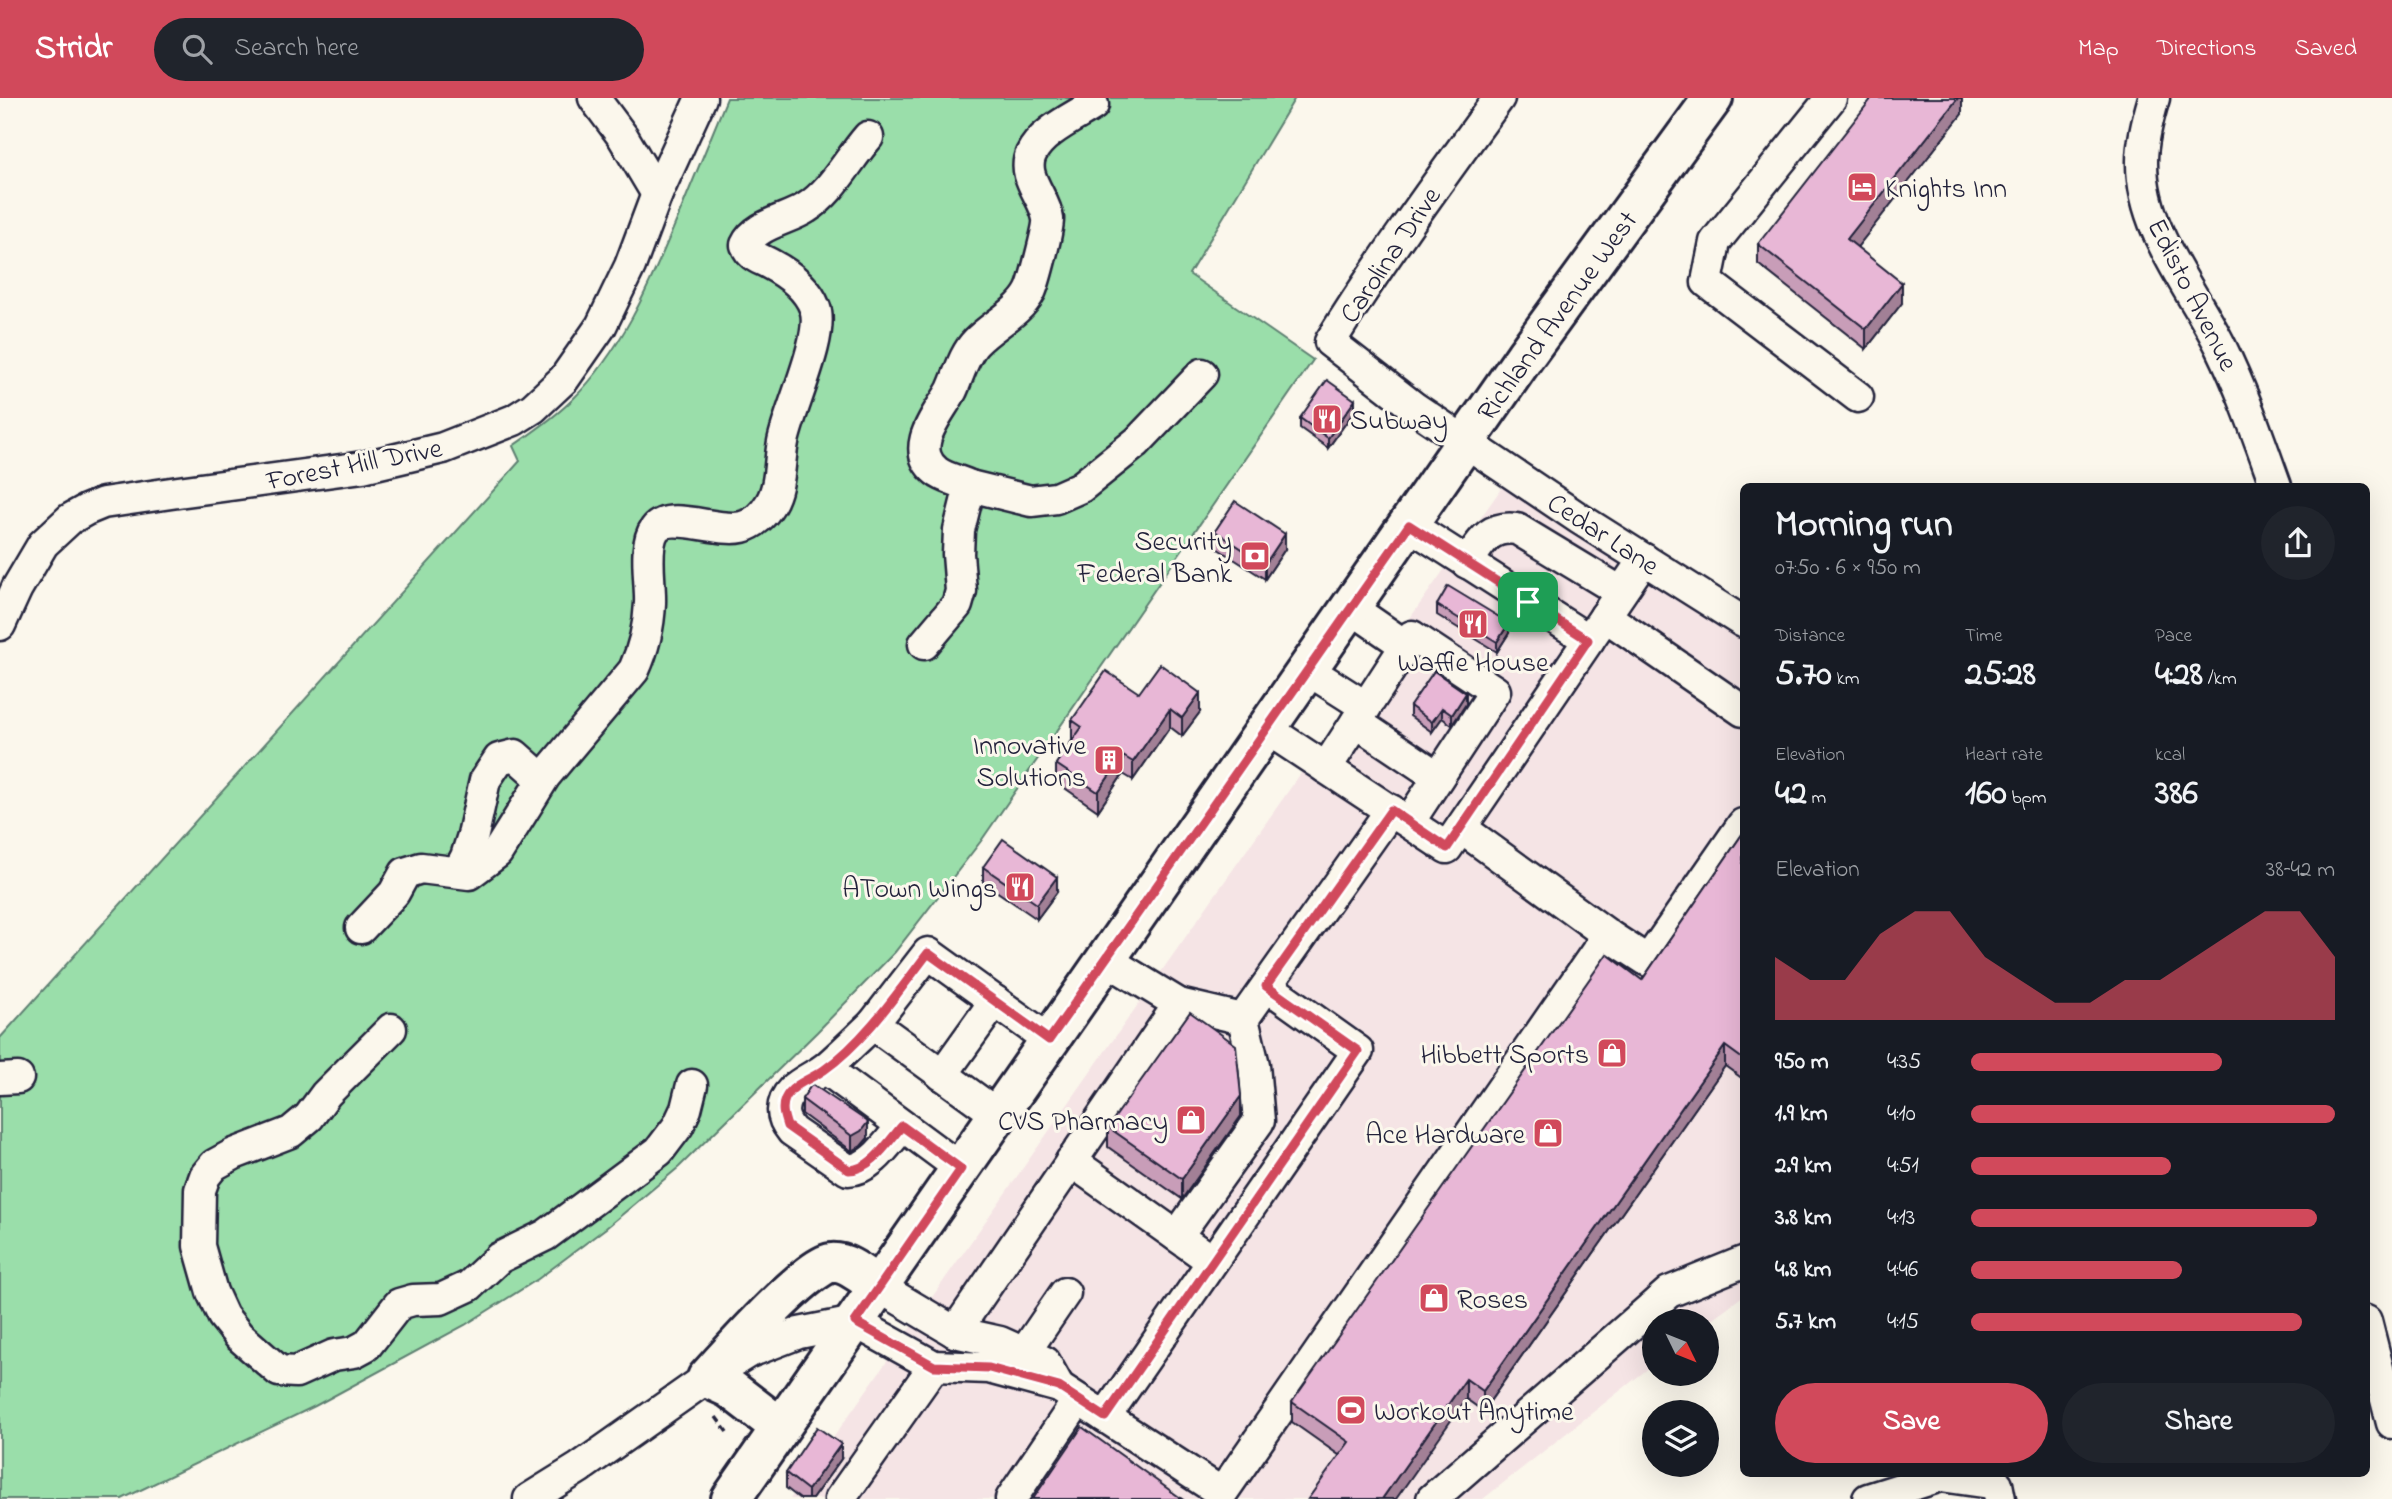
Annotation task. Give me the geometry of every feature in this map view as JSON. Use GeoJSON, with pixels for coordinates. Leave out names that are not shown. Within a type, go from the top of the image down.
{"type":"FeatureCollection","features":[{"type":"Feature","properties":{"kind":"main road","name":"Richland Avenue West"},"geometry":{"type":"LineString","coordinates":[[731,1499],[1525,356],[1713,98]]}},
{"type":"Feature","properties":{"kind":"main road"},"geometry":{"type":"LineString","coordinates":[[708,1393],[780,1301],[824,1266],[842,1264],[879,1287]]}},
{"type":"Feature","properties":{"kind":"main road"},"geometry":{"type":"LineString","coordinates":[[708,1393],[729,1388],[780,1427]]}},
{"type":"Feature","properties":{"kind":"street"},"geometry":{"type":"LineString","coordinates":[[594,98],[623,137],[657,194]]}},
{"type":"Feature","properties":{"kind":"street","name":"Forest Hill Drive"},"geometry":{"type":"LineString","coordinates":[[0,625],[17,588],[43,544],[70,519],[103,503],[376,464],[443,449],[514,420],[533,408],[564,379],[601,326],[630,266],[657,194],[701,98]]}},
{"type":"Feature","properties":{"kind":"street","name":"Carolina Drive"},"geometry":{"type":"LineString","coordinates":[[1467,441],[1415,408],[1330,342],[1372,277],[1499,98]]}},
{"type":"Feature","properties":{"kind":"street"},"geometry":{"type":"LineString","coordinates":[[1831,98],[1715,242],[1707,282],[1858,397]]}},
{"type":"Feature","properties":{"kind":"street","name":"Edisto Avenue"},"geometry":{"type":"LineString","coordinates":[[2154,98],[2144,135],[2141,160],[2147,200],[2161,239],[2242,389],[2275,483]]}},
{"type":"Feature","properties":{"kind":"street"},"geometry":{"type":"LineString","coordinates":[[1093,105],[1045,136],[1031,155],[1028,174],[1043,202],[1049,221],[1031,291],[1016,309],[972,346],[923,443],[927,458],[936,471],[970,485],[1031,501],[1056,498],[1081,487],[1138,442],[1202,374]]}},
{"type":"Feature","properties":{"kind":"street"},"geometry":{"type":"LineString","coordinates":[[361,928],[394,893],[405,873],[421,867],[468,874],[496,853],[542,779],[634,670],[647,633],[650,602],[649,545],[655,529],[667,521],[685,521],[732,530],[747,526],[758,519],[770,505],[776,490],[783,439],[816,331],[816,311],[800,284],[756,258],[746,245],[756,232],[809,207],[868,137]]}},
{"type":"Feature","properties":{"kind":"street","name":"Cedar Lane"},"geometry":{"type":"LineString","coordinates":[[1467,441],[1580,519],[1740,620]]}},
{"type":"Feature","properties":{"kind":"street"},"geometry":{"type":"LineString","coordinates":[[924,644],[957,605],[961,591],[959,530],[970,485]]}},
{"type":"Feature","properties":{"kind":"street"},"geometry":{"type":"LineString","coordinates":[[1409,525],[1588,640]]}},
{"type":"Feature","properties":{"kind":"street"},"geometry":{"type":"LineString","coordinates":[[1467,563],[1481,542],[1493,531],[1504,527],[1517,529],[1740,709]]}},
{"type":"Feature","properties":{"kind":"street"},"geometry":{"type":"LineString","coordinates":[[1267,729],[1447,848],[1644,559]]}},
{"type":"Feature","properties":{"kind":"street"},"geometry":{"type":"LineString","coordinates":[[1351,608],[1406,646]]}},
{"type":"Feature","properties":{"kind":"street"},"geometry":{"type":"LineString","coordinates":[[1177,1236],[1259,1121],[1254,1065],[1243,1019],[1400,816],[1438,777],[1495,691],[1412,636],[1326,768]]}},
{"type":"Feature","properties":{"kind":"street"},"geometry":{"type":"LineString","coordinates":[[1308,670],[1438,777]]}},
{"type":"Feature","properties":{"kind":"street"},"geometry":{"type":"LineString","coordinates":[[458,872],[473,835],[485,780],[499,759],[515,755],[542,779]]}},
{"type":"Feature","properties":{"kind":"street"},"geometry":{"type":"LineString","coordinates":[[1461,828],[1648,961],[1740,828]]}},
{"type":"Feature","properties":{"kind":"street"},"geometry":{"type":"LineString","coordinates":[[529,1499],[708,1393],[747,1353],[799,1333],[855,1322],[934,1366],[989,1368],[1069,1393],[1222,1493],[1608,934]]}},
{"type":"Feature","properties":{"kind":"street"},"geometry":{"type":"LineString","coordinates":[[902,1126],[870,1162],[859,1169],[849,1170],[792,1131],[783,1114],[785,1100],[795,1087],[826,1069],[873,1024],[928,953],[1049,1040]]}},
{"type":"Feature","properties":{"kind":"street"},"geometry":{"type":"LineString","coordinates":[[1105,959],[1179,1004],[1243,1019]]}},
{"type":"Feature","properties":{"kind":"street"},"geometry":{"type":"LineString","coordinates":[[1105,1417],[1358,1051],[1266,986]]}},
{"type":"Feature","properties":{"kind":"street"},"geometry":{"type":"LineString","coordinates":[[942,1075],[995,1001]]}},
{"type":"Feature","properties":{"kind":"street"},"geometry":{"type":"LineString","coordinates":[[955,1332],[1179,1004]]}},
{"type":"Feature","properties":{"kind":"street"},"geometry":{"type":"LineString","coordinates":[[873,1024],[998,1115]]}},
{"type":"Feature","properties":{"kind":"street"},"geometry":{"type":"LineString","coordinates":[[391,1029],[326,1094],[309,1117],[291,1132],[234,1154],[214,1165],[200,1190],[200,1246],[212,1292],[223,1316],[247,1343],[279,1371],[296,1372],[334,1355],[354,1352],[367,1345],[399,1304],[413,1300],[440,1299],[470,1286],[499,1258],[546,1235],[659,1151],[678,1126],[692,1085]]}},
{"type":"Feature","properties":{"kind":"street"},"geometry":{"type":"LineString","coordinates":[[826,1069],[961,1169]]}},
{"type":"Feature","properties":{"kind":"street"},"geometry":{"type":"LineString","coordinates":[[1071,1161],[1212,1261]]}},
{"type":"Feature","properties":{"kind":"street"},"geometry":{"type":"LineString","coordinates":[[1432,1499],[1669,1292],[1740,1263]]}},
{"type":"Feature","properties":{"kind":"street"},"geometry":{"type":"LineString","coordinates":[[879,1287],[955,1332],[1000,1342],[1045,1362],[1069,1393]]}},
{"type":"Feature","properties":{"kind":"street"},"geometry":{"type":"LineString","coordinates":[[1024,1353],[1065,1293]]}},
{"type":"Feature","properties":{"kind":"street"},"geometry":{"type":"LineString","coordinates":[[2370,1351],[2375,1389],[2392,1423]]}},
{"type":"Feature","properties":{"kind":"street"},"geometry":{"type":"LineString","coordinates":[[840,1499],[934,1366]]}},
{"type":"Feature","properties":{"kind":"street"},"geometry":{"type":"LineString","coordinates":[[1011,1499],[1069,1393]]}},
{"type":"Feature","properties":{"kind":"street"},"geometry":{"type":"LineString","coordinates":[[1868,1499],[1938,1477]]}},
{"type":"Feature","properties":{"kind":"street"},"geometry":{"type":"LineString","coordinates":[[1948,1477],[2006,1486]]}},
{"type":"Feature","properties":{"kind":"path"},"geometry":{"type":"LineString","coordinates":[[708,1393],[727,1432]]}},
{"type":"Feature","properties":{"kind":"shaded area"},"geometry":{"type":"Polygon","coordinates":[[[1503,486],[1740,637],[1740,1298],[1719,1314],[1719,1309],[1642,1309],[1642,1373],[1483,1499],[790,1499],[1503,486]]]}},
{"type":"Feature","properties":{"kind":"green space"},"geometry":{"type":"Polygon","coordinates":[[[727,98],[1295,98],[1189,274],[1313,360],[981,841],[895,952],[679,1167],[606,1228],[538,1279],[465,1325],[315,1406],[122,1499],[0,1499],[0,1038],[520,461],[513,446],[565,407],[606,361],[633,317],[655,270],[727,98]]]}},
{"type":"Feature","properties":{"kind":"building","name":"Knights Inn"},"geometry":{"type":"Polygon","coordinates":[[[1872,98],[1958,98],[1847,239],[1902,283],[1866,329],[1758,244],[1872,98]]]}},
{"type":"Feature","properties":{"kind":"building","name":"Subway"},"geometry":{"type":"Polygon","coordinates":[[[1327,380],[1355,400],[1328,438],[1300,418],[1327,380]]]}},
{"type":"Feature","properties":{"kind":"building"},"geometry":{"type":"Polygon","coordinates":[[[1235,501],[1285,534],[1265,564],[1215,531],[1235,501]]]}},
{"type":"Feature","properties":{"kind":"building"},"geometry":{"type":"Polygon","coordinates":[[[1448,586],[1509,623],[1497,642],[1437,605],[1448,586]]]}},
{"type":"Feature","properties":{"kind":"building"},"geometry":{"type":"Polygon","coordinates":[[[1160,664],[1200,693],[1182,718],[1170,709],[1133,762],[1123,756],[1098,792],[1056,764],[1082,727],[1072,720],[1106,671],[1139,693],[1160,664]]]}},
{"type":"Feature","properties":{"kind":"building"},"geometry":{"type":"Polygon","coordinates":[[[1434,671],[1466,693],[1452,715],[1442,708],[1432,722],[1410,706],[1434,671]]]}},
{"type":"Feature","properties":{"kind":"building"},"geometry":{"type":"Polygon","coordinates":[[[1740,837],[1740,1057],[1725,1046],[1483,1391],[1466,1379],[1382,1499],[1308,1499],[1349,1442],[1292,1402],[1607,954],[1642,980],[1740,837]]]}},
{"type":"Feature","properties":{"kind":"building"},"geometry":{"type":"Polygon","coordinates":[[[1003,839],[1057,877],[1037,904],[983,867],[1003,839]]]}},
{"type":"Feature","properties":{"kind":"building","name":"CVS Pharmacy"},"geometry":{"type":"Polygon","coordinates":[[[1190,1012],[1236,1045],[1241,1096],[1182,1179],[1108,1127],[1190,1012]]]}},
{"type":"Feature","properties":{"kind":"building"},"geometry":{"type":"Polygon","coordinates":[[[812,1084],[868,1122],[861,1131],[852,1136],[802,1099],[812,1084]]]}},
{"type":"Feature","properties":{"kind":"building"},"geometry":{"type":"Polygon","coordinates":[[[817,1427],[841,1444],[808,1490],[786,1473],[817,1427]]]}},
{"type":"Feature","properties":{"kind":"building"},"geometry":{"type":"Polygon","coordinates":[[[1082,1427],[1182,1499],[1033,1499],[1082,1427]]]}},
{"type":"Feature","properties":{"kind":"place","name":"Knights Inn"},"geometry":{"type":"Point","coordinates":[1862,187]}},
{"type":"Feature","properties":{"kind":"place","name":"Subway"},"geometry":{"type":"Point","coordinates":[1327,419]}},
{"type":"Feature","properties":{"kind":"place","name":"Security Federal Bank"},"geometry":{"type":"Point","coordinates":[1255,556]}},
{"type":"Feature","properties":{"kind":"place","name":"Waffle House"},"geometry":{"type":"Point","coordinates":[1473,624]}},
{"type":"Feature","properties":{"kind":"place","name":"Innovative Solutions"},"geometry":{"type":"Point","coordinates":[1109,760]}},
{"type":"Feature","properties":{"kind":"place","name":"ATown Wings"},"geometry":{"type":"Point","coordinates":[1020,887]}},
{"type":"Feature","properties":{"kind":"place","name":"Hibbett Sports"},"geometry":{"type":"Point","coordinates":[1612,1053]}},
{"type":"Feature","properties":{"kind":"place","name":"CVS Pharmacy"},"geometry":{"type":"Point","coordinates":[1191,1120]}},
{"type":"Feature","properties":{"kind":"place","name":"Ace Hardware"},"geometry":{"type":"Point","coordinates":[1548,1133]}},
{"type":"Feature","properties":{"kind":"place","name":"Roses"},"geometry":{"type":"Point","coordinates":[1434,1298]}},
{"type":"Feature","properties":{"kind":"place","name":"Workout Anytime"},"geometry":{"type":"Point","coordinates":[1351,1410]}},
{"type":"Feature","properties":{"kind":"route"},"geometry":{"type":"LineString","coordinates":[[1409,525],[1528,602],[1588,640],[1447,848],[1391,810],[1266,986],[1358,1051],[1105,1417],[1059,1387],[989,1368],[934,1366],[855,1322],[961,1169],[902,1126],[870,1162],[859,1169],[849,1170],[787,1126],[783,1114],[785,1100],[795,1087],[826,1069],[873,1024],[928,953],[1049,1040],[1409,525]]}}]}
